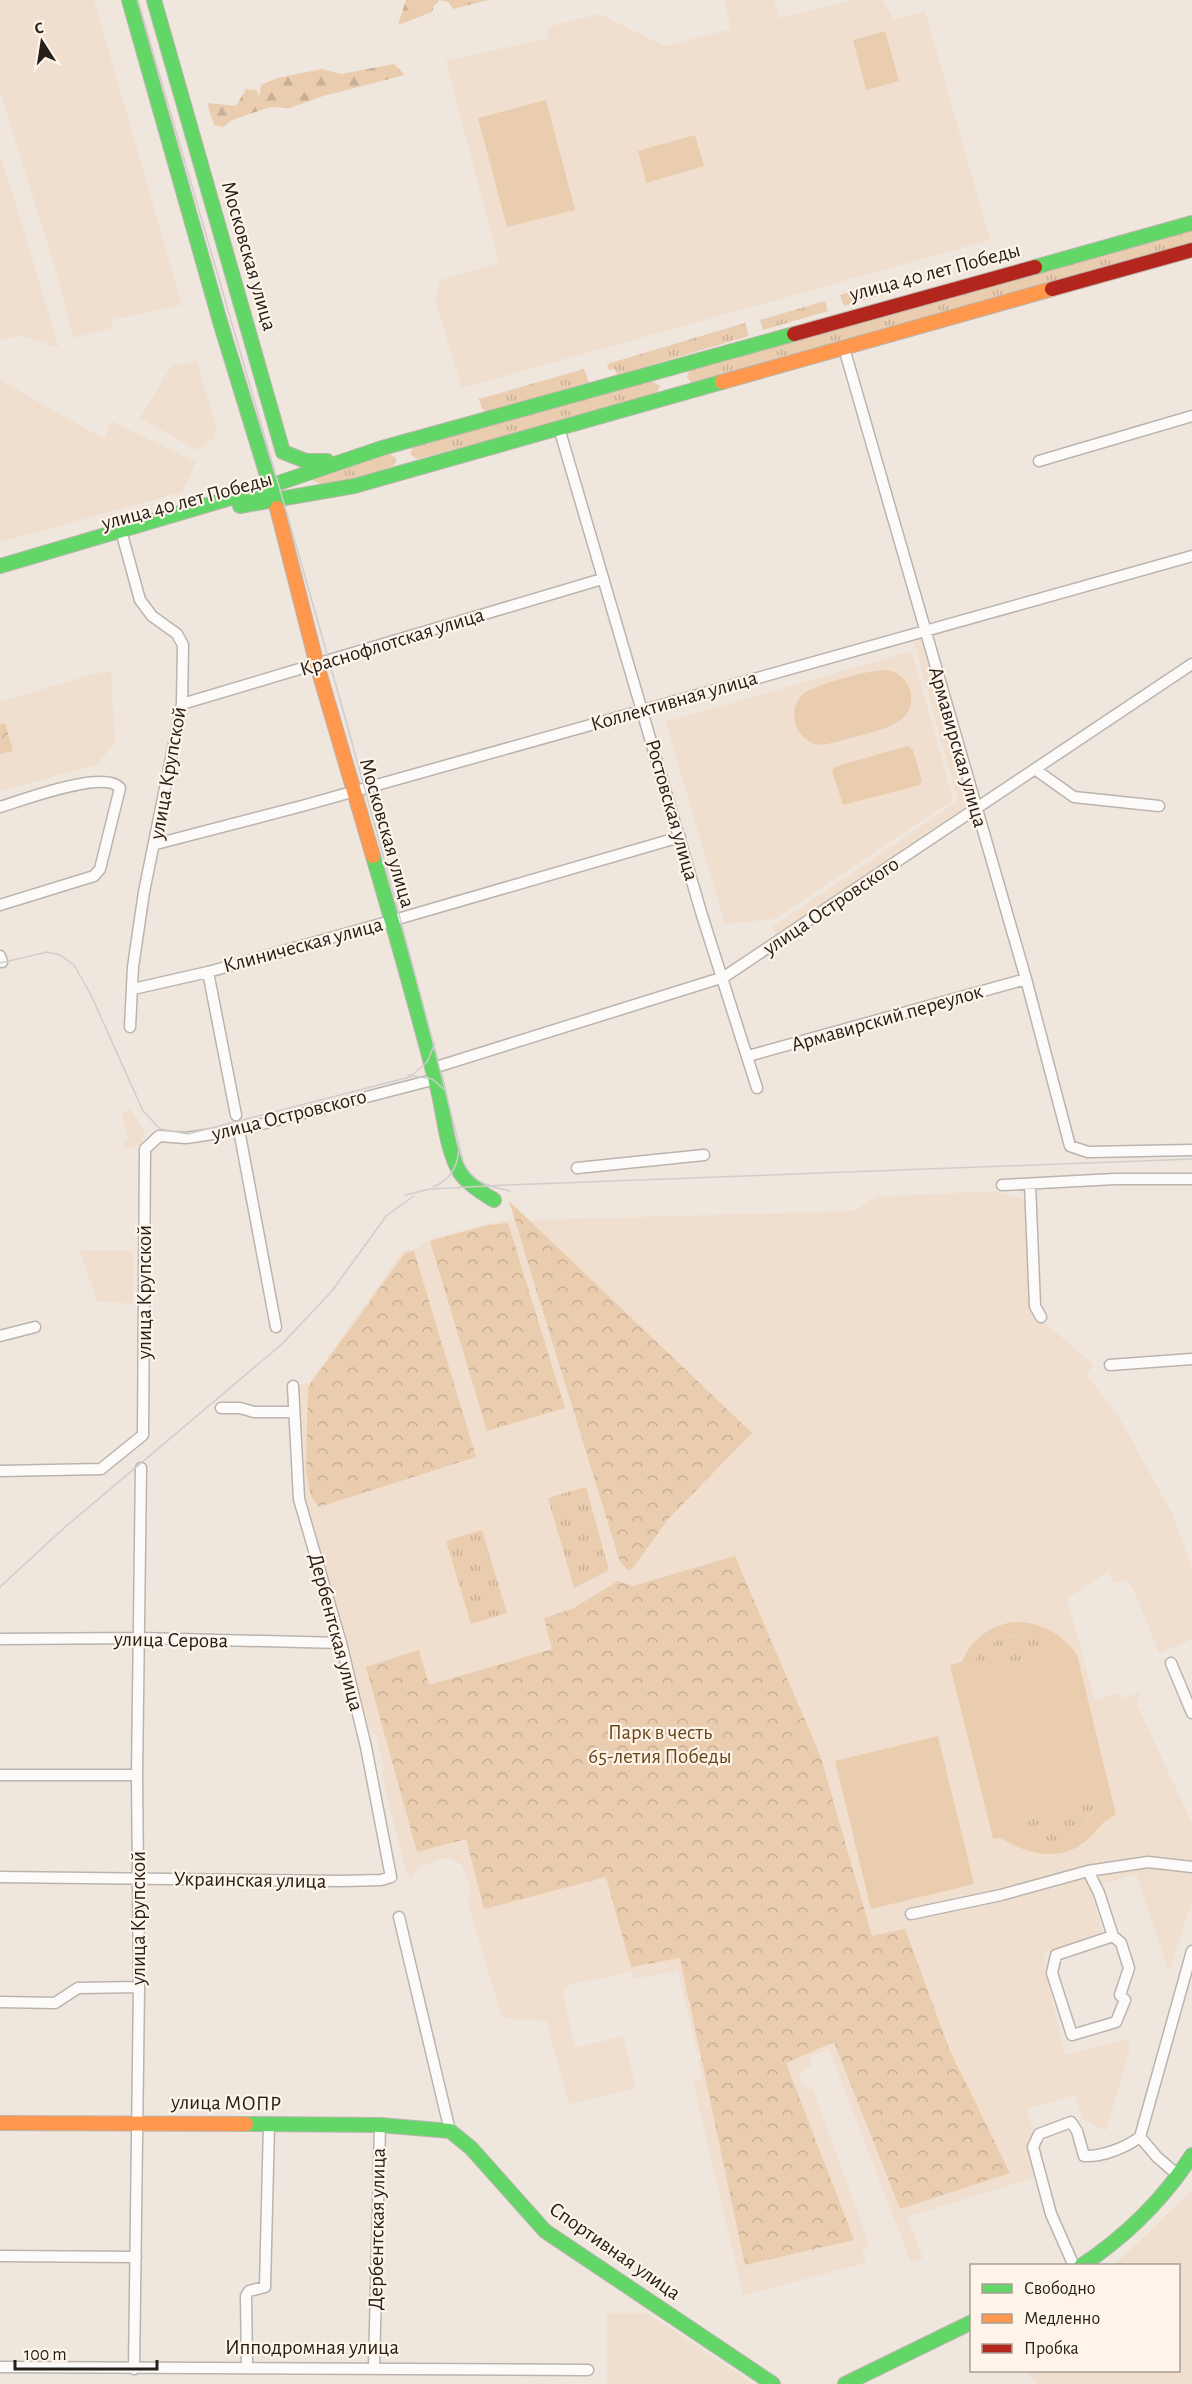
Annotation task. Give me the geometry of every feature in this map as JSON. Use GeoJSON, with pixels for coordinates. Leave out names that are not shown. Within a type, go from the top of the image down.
{"type":"FeatureCollection","features":[{"type":"Feature","properties":{"kind":"main road","name":"Московская улица"},"geometry":{"type":"LineString","coordinates":[[129,0],[261,462],[272,492],[317,665],[434,1073],[456,1164],[460,1173],[480,1192],[494,1200]]}},
{"type":"Feature","properties":{"kind":"main road","name":"Московская улица"},"geometry":{"type":"LineString","coordinates":[[154,0],[283,452],[298,459],[315,462],[354,456]]}},
{"type":"Feature","properties":{"kind":"main road","name":"улица 40 лет Победы"},"geometry":{"type":"LineString","coordinates":[[0,575],[272,492],[354,456],[1192,223]]}},
{"type":"Feature","properties":{"kind":"main road","name":"улица 40 лет Победы"},"geometry":{"type":"LineString","coordinates":[[0,566],[229,499],[272,492],[330,492],[1192,250]]}},
{"type":"Feature","properties":{"kind":"main road"},"geometry":{"type":"LineString","coordinates":[[689,364],[680,374],[680,381],[688,388],[697,389]]}},
{"type":"Feature","properties":{"kind":"main road"},"geometry":{"type":"LineString","coordinates":[[648,375],[663,379],[666,383],[667,390],[656,401]]}},
{"type":"Feature","properties":{"kind":"main road"},"geometry":{"type":"LineString","coordinates":[[414,439],[407,450],[407,458],[413,464],[422,466]]}},
{"type":"Feature","properties":{"kind":"main road"},"geometry":{"type":"LineString","coordinates":[[229,499],[256,481],[261,462]]}},
{"type":"Feature","properties":{"kind":"main road","name":"улица МОПР"},"geometry":{"type":"LineString","coordinates":[[0,2123],[380,2125],[450,2131]]}},
{"type":"Feature","properties":{"kind":"main road","name":"Спортивная улица"},"geometry":{"type":"LineString","coordinates":[[450,2131],[461,2137],[545,2231],[773,2384]]}},
{"type":"Feature","properties":{"kind":"main road"},"geometry":{"type":"LineString","coordinates":[[1083,2264],[1107,2249],[1131,2228],[1179,2176],[1192,2155]]}},
{"type":"Feature","properties":{"kind":"main road"},"geometry":{"type":"LineString","coordinates":[[857,2383],[877,2375],[970,2323]]}},
{"type":"Feature","properties":{"kind":"street","name":"Армавирская улица"},"geometry":{"type":"LineString","coordinates":[[844,348],[975,809],[1026,979],[1070,1146],[1088,1152],[1192,1150]]}},
{"type":"Feature","properties":{"kind":"street"},"geometry":{"type":"LineString","coordinates":[[1039,461],[1192,416]]}},
{"type":"Feature","properties":{"kind":"street","name":"Ростовская улица"},"geometry":{"type":"LineString","coordinates":[[559,428],[713,950],[724,977],[757,1088]]}},
{"type":"Feature","properties":{"kind":"street","name":"улица Крупской"},"geometry":{"type":"LineString","coordinates":[[123,538],[140,600],[152,616],[177,634],[183,645],[182,704],[156,844],[144,892],[133,967],[130,1027]]}},
{"type":"Feature","properties":{"kind":"street","name":"Коллективная улица"},"geometry":{"type":"LineString","coordinates":[[156,844],[354,791],[1192,556]]}},
{"type":"Feature","properties":{"kind":"street","name":"Краснофлотская улица"},"geometry":{"type":"LineString","coordinates":[[182,704],[602,579]]}},
{"type":"Feature","properties":{"kind":"street","name":"улица Островского"},"geometry":{"type":"LineString","coordinates":[[145,1149],[159,1136],[186,1138],[239,1130],[434,1073],[724,977],[1192,664]]}},
{"type":"Feature","properties":{"kind":"street"},"geometry":{"type":"LineString","coordinates":[[1036,770],[1074,797],[1159,806]]}},
{"type":"Feature","properties":{"kind":"street"},"geometry":{"type":"LineString","coordinates":[[0,807],[87,782],[109,781],[120,788],[100,869],[94,876],[0,905]]}},
{"type":"Feature","properties":{"kind":"street","name":"Клиническая улица"},"geometry":{"type":"LineString","coordinates":[[133,989],[208,972],[392,921],[680,837]]}},
{"type":"Feature","properties":{"kind":"street"},"geometry":{"type":"LineString","coordinates":[[208,972],[236,1115]]}},
{"type":"Feature","properties":{"kind":"street","name":"Армавирский переулок"},"geometry":{"type":"LineString","coordinates":[[748,1056],[1026,979]]}},
{"type":"Feature","properties":{"kind":"street"},"geometry":{"type":"LineString","coordinates":[[239,1130],[276,1327]]}},
{"type":"Feature","properties":{"kind":"street","name":"улица Крупской"},"geometry":{"type":"LineString","coordinates":[[0,1471],[101,1469],[144,1435],[145,1149]]}},
{"type":"Feature","properties":{"kind":"street"},"geometry":{"type":"LineString","coordinates":[[577,1168],[704,1155]]}},
{"type":"Feature","properties":{"kind":"street"},"geometry":{"type":"LineString","coordinates":[[1002,1185],[1115,1179],[1192,1179]]}},
{"type":"Feature","properties":{"kind":"street"},"geometry":{"type":"LineString","coordinates":[[1030,1184],[1035,1306],[1041,1317]]}},
{"type":"Feature","properties":{"kind":"street"},"geometry":{"type":"LineString","coordinates":[[0,1336],[35,1327]]}},
{"type":"Feature","properties":{"kind":"street"},"geometry":{"type":"LineString","coordinates":[[1110,1365],[1192,1359]]}},
{"type":"Feature","properties":{"kind":"street","name":"Дербентская улица"},"geometry":{"type":"LineString","coordinates":[[293,1386],[299,1499],[341,1643],[366,1747],[391,1877]]}},
{"type":"Feature","properties":{"kind":"street"},"geometry":{"type":"LineString","coordinates":[[221,1408],[240,1408],[254,1412],[294,1412]]}},
{"type":"Feature","properties":{"kind":"street","name":"улица Крупской"},"geometry":{"type":"LineString","coordinates":[[134,2368],[138,2123],[137,1775],[141,1468]]}},
{"type":"Feature","properties":{"kind":"street","name":"улица Серова"},"geometry":{"type":"LineString","coordinates":[[0,1638],[140,1638],[341,1643]]}},
{"type":"Feature","properties":{"kind":"street"},"geometry":{"type":"LineString","coordinates":[[1171,1663],[1192,1713]]}},
{"type":"Feature","properties":{"kind":"street"},"geometry":{"type":"LineString","coordinates":[[0,1775],[137,1775]]}},
{"type":"Feature","properties":{"kind":"street"},"geometry":{"type":"LineString","coordinates":[[910,1914],[1001,1895],[1088,1871],[1148,1862],[1192,1867]]}},
{"type":"Feature","properties":{"kind":"street"},"geometry":{"type":"LineString","coordinates":[[1088,1871],[1099,1893],[1113,1936],[1121,1943],[1129,1968],[1120,1995],[1125,2001],[1116,2022],[1072,2035],[1052,1973],[1056,1955],[1113,1936]]}},
{"type":"Feature","properties":{"kind":"street","name":"Украинская улица"},"geometry":{"type":"LineString","coordinates":[[0,1877],[342,1881],[381,1880],[391,1877]]}},
{"type":"Feature","properties":{"kind":"street"},"geometry":{"type":"LineString","coordinates":[[399,1917],[450,2131]]}},
{"type":"Feature","properties":{"kind":"street"},"geometry":{"type":"LineString","coordinates":[[1074,2264],[1051,2214],[1033,2147],[1039,2134],[1071,2122],[1077,2131],[1083,2156],[1093,2157],[1129,2145],[1140,2137],[1192,1951]]}},
{"type":"Feature","properties":{"kind":"street"},"geometry":{"type":"LineString","coordinates":[[0,2002],[55,2003],[78,1988],[139,1987]]}},
{"type":"Feature","properties":{"kind":"street"},"geometry":{"type":"LineString","coordinates":[[247,2368],[246,2296],[249,2291],[265,2287],[269,2124]]}},
{"type":"Feature","properties":{"kind":"street","name":"Дербентская улица"},"geometry":{"type":"LineString","coordinates":[[374,2368],[380,2125]]}},
{"type":"Feature","properties":{"kind":"street"},"geometry":{"type":"LineString","coordinates":[[1140,2137],[1157,2157],[1179,2176]]}},
{"type":"Feature","properties":{"kind":"street"},"geometry":{"type":"LineString","coordinates":[[0,2256],[135,2257]]}},
{"type":"Feature","properties":{"kind":"street","name":"Ипподромная улица"},"geometry":{"type":"LineString","coordinates":[[0,2367],[588,2370]]}},
{"type":"Feature","properties":{"kind":"shaded area"},"geometry":{"type":"Polygon","coordinates":[[[0,0],[94,0],[182,305],[111,320],[112,328],[73,338],[58,278],[0,91],[0,0]]]}},
{"type":"Feature","properties":{"kind":"shaded area"},"geometry":{"type":"Polygon","coordinates":[[[724,0],[774,0],[779,18],[854,0],[882,0],[894,20],[925,11],[990,240],[462,388],[435,300],[440,280],[499,263],[446,61],[549,38],[547,27],[599,14],[665,46],[731,29],[724,0]]]}},
{"type":"Feature","properties":{"kind":"shaded area"},"geometry":{"type":"Polygon","coordinates":[[[0,155],[59,348],[21,335],[0,340],[0,155]]]}},
{"type":"Feature","properties":{"kind":"shaded area"},"geometry":{"type":"Polygon","coordinates":[[[197,362],[216,427],[214,438],[197,450],[140,418],[171,366],[197,362]]]}},
{"type":"Feature","properties":{"kind":"shaded area"},"geometry":{"type":"Polygon","coordinates":[[[0,380],[104,439],[111,421],[196,462],[182,492],[0,542],[0,380]]]}},
{"type":"Feature","properties":{"kind":"shaded area"},"geometry":{"type":"Polygon","coordinates":[[[923,640],[968,805],[778,936],[772,927],[958,801],[914,642],[923,640]]]}},
{"type":"Feature","properties":{"kind":"shaded area"},"geometry":{"type":"Polygon","coordinates":[[[912,651],[953,800],[774,919],[725,924],[666,722],[912,651]]]}},
{"type":"Feature","properties":{"kind":"shaded area"},"geometry":{"type":"Polygon","coordinates":[[[111,672],[115,743],[96,765],[0,791],[0,702],[97,673],[111,672]]]}},
{"type":"Feature","properties":{"kind":"shaded area"},"geometry":{"type":"Polygon","coordinates":[[[131,1109],[144,1131],[141,1145],[126,1150],[123,1144],[128,1139],[122,1114],[131,1109]]]}},
{"type":"Feature","properties":{"kind":"shaded area"},"geometry":{"type":"Polygon","coordinates":[[[995,1191],[1025,1200],[1031,1311],[1094,1365],[1086,1374],[1117,1414],[1173,1515],[1192,1567],[1192,1639],[1159,1653],[1134,1591],[1127,1580],[1113,1582],[1108,1572],[1067,1598],[1095,1701],[1120,1692],[1123,1699],[1140,1692],[1137,1705],[1192,1823],[1192,1901],[1169,1971],[1136,1874],[1090,1888],[1103,1934],[1044,1953],[1046,1974],[1065,2055],[1127,2039],[1130,2048],[1106,2131],[1083,2119],[1075,2095],[1026,2109],[1033,2130],[1032,2146],[1042,2175],[907,2217],[923,2258],[911,2262],[829,2050],[810,2057],[812,2064],[799,2076],[801,2085],[813,2089],[869,2244],[862,2250],[866,2263],[743,2295],[693,2081],[702,2078],[698,2061],[702,2060],[700,2053],[697,2053],[678,1971],[633,1979],[632,1971],[566,1986],[563,1992],[575,2048],[623,2036],[636,2088],[569,2104],[546,2021],[502,2018],[468,1903],[471,1889],[462,1865],[451,1858],[439,1859],[418,1868],[411,1877],[406,1871],[381,1773],[385,1770],[376,1735],[371,1733],[302,1494],[295,1386],[309,1383],[403,1251],[414,1249],[434,1238],[501,1221],[853,1211],[877,1197],[995,1191]]]}},
{"type":"Feature","properties":{"kind":"shaded area"},"geometry":{"type":"Polygon","coordinates":[[[80,1251],[133,1251],[133,1304],[97,1301],[80,1251]]]}},
{"type":"Feature","properties":{"kind":"shaded area"},"geometry":{"type":"Polygon","coordinates":[[[1192,2191],[1192,2384],[1038,2384],[1027,2372],[1180,2372],[1180,2264],[1115,2264],[1192,2191]]]}},
{"type":"Feature","properties":{"kind":"shaded area"},"geometry":{"type":"Polygon","coordinates":[[[607,2313],[647,2313],[753,2384],[607,2384],[607,2313]]]}},
{"type":"Feature","properties":{"kind":"green space"},"geometry":{"type":"Polygon","coordinates":[[[406,0],[440,0],[434,5],[432,12],[398,25],[406,0]]]}},
{"type":"Feature","properties":{"kind":"green space"},"geometry":{"type":"Polygon","coordinates":[[[440,0],[488,0],[453,9],[448,2],[440,0]]]}},
{"type":"Feature","properties":{"kind":"green space"},"geometry":{"type":"Polygon","coordinates":[[[885,31],[899,81],[866,90],[853,40],[885,31]]]}},
{"type":"Feature","properties":{"kind":"green space"},"geometry":{"type":"Polygon","coordinates":[[[394,64],[405,75],[323,96],[290,108],[270,107],[232,120],[223,127],[214,125],[207,103],[236,106],[246,89],[257,90],[259,97],[261,85],[277,78],[322,69],[341,74],[394,64]]]}},
{"type":"Feature","properties":{"kind":"green space"},"geometry":{"type":"Polygon","coordinates":[[[546,100],[575,210],[507,227],[478,118],[546,100]]]}},
{"type":"Feature","properties":{"kind":"green space"},"geometry":{"type":"Polygon","coordinates":[[[695,135],[704,166],[646,183],[638,151],[695,135]]]}},
{"type":"Feature","properties":{"kind":"green space"},"geometry":{"type":"Polygon","coordinates":[[[1192,227],[1192,242],[696,383],[691,383],[687,377],[689,371],[694,368],[1192,227]]]}},
{"type":"Feature","properties":{"kind":"green space"},"geometry":{"type":"Polygon","coordinates":[[[887,282],[890,293],[844,306],[840,295],[887,282]]]}},
{"type":"Feature","properties":{"kind":"green space"},"geometry":{"type":"Polygon","coordinates":[[[825,301],[828,311],[763,330],[760,320],[825,301]]]}},
{"type":"Feature","properties":{"kind":"green space"},"geometry":{"type":"Polygon","coordinates":[[[745,323],[749,336],[617,375],[615,369],[609,370],[607,364],[745,323]]]}},
{"type":"Feature","properties":{"kind":"green space"},"geometry":{"type":"Polygon","coordinates":[[[584,369],[589,382],[488,412],[482,409],[479,399],[584,369]]]}},
{"type":"Feature","properties":{"kind":"green space"},"geometry":{"type":"Polygon","coordinates":[[[651,381],[660,386],[656,395],[417,459],[410,454],[414,445],[651,381]]]}},
{"type":"Feature","properties":{"kind":"green space"},"geometry":{"type":"Polygon","coordinates":[[[387,453],[396,458],[396,463],[391,467],[332,484],[323,485],[312,480],[313,476],[387,453]]]}},
{"type":"Feature","properties":{"kind":"green space"},"geometry":{"type":"Polygon","coordinates":[[[885,670],[900,675],[909,688],[911,701],[908,711],[901,719],[879,730],[826,744],[815,744],[802,736],[794,716],[797,701],[802,695],[841,679],[885,670]]]}},
{"type":"Feature","properties":{"kind":"green space"},"geometry":{"type":"Polygon","coordinates":[[[5,723],[13,751],[0,754],[0,725],[5,723]]]}},
{"type":"Feature","properties":{"kind":"green space"},"geometry":{"type":"Polygon","coordinates":[[[908,746],[913,750],[922,781],[920,785],[843,805],[832,771],[834,767],[908,746]]]}},
{"type":"Feature","properties":{"kind":"green space"},"geometry":{"type":"Polygon","coordinates":[[[509,1201],[752,1433],[669,1518],[632,1569],[627,1570],[620,1562],[509,1201]]]}},
{"type":"Feature","properties":{"kind":"green space"},"geometry":{"type":"Polygon","coordinates":[[[508,1223],[565,1408],[487,1431],[430,1241],[488,1225],[508,1223]]]}},
{"type":"Feature","properties":{"kind":"green space"},"geometry":{"type":"Polygon","coordinates":[[[414,1251],[476,1457],[319,1507],[311,1496],[306,1472],[308,1387],[405,1253],[414,1251]]]}},
{"type":"Feature","properties":{"kind":"green space"},"geometry":{"type":"Polygon","coordinates":[[[586,1487],[609,1570],[574,1588],[548,1498],[586,1487]]]}},
{"type":"Feature","properties":{"kind":"green space"},"geometry":{"type":"Polygon","coordinates":[[[482,1530],[507,1613],[471,1624],[446,1541],[482,1530]]]}},
{"type":"Feature","properties":{"kind":"green space","name":"Парк в честь 65-летия Победы"},"geometry":{"type":"Polygon","coordinates":[[[735,1556],[820,1755],[872,1936],[905,1929],[950,2051],[1010,2173],[900,2209],[834,2042],[786,2063],[854,2240],[745,2265],[680,1958],[631,1967],[606,1877],[484,1909],[466,1839],[417,1852],[366,1667],[419,1650],[429,1685],[552,1649],[544,1618],[572,1609],[618,1581],[633,1586],[735,1556]]]}},
{"type":"Feature","properties":{"kind":"green space"},"geometry":{"type":"Polygon","coordinates":[[[1023,1622],[1041,1626],[1064,1640],[1077,1655],[1116,1815],[1104,1822],[1078,1847],[1056,1854],[1033,1852],[1001,1838],[993,1839],[950,1665],[962,1662],[970,1647],[982,1635],[1005,1624],[1023,1622]],[[1015,1635],[985,1648],[970,1667],[967,1675],[1061,1652],[1042,1640],[1015,1635]],[[1097,1802],[1003,1825],[1030,1839],[1057,1840],[1069,1836],[1080,1828],[1090,1817],[1097,1802]]]}},
{"type":"Feature","properties":{"kind":"green space"},"geometry":{"type":"Polygon","coordinates":[[[1022,1635],[1042,1640],[1061,1652],[966,1675],[975,1659],[988,1646],[1003,1638],[1022,1635]]]}},
{"type":"Feature","properties":{"kind":"green space"},"geometry":{"type":"Polygon","coordinates":[[[938,1736],[974,1884],[871,1909],[835,1761],[938,1736]]]}},
{"type":"Feature","properties":{"kind":"green space"},"geometry":{"type":"Polygon","coordinates":[[[1097,1802],[1089,1818],[1079,1829],[1069,1837],[1057,1841],[1045,1842],[1031,1839],[1003,1825],[1097,1802]]]}},
{"type":"Feature","properties":{"kind":"tram line"},"geometry":{"type":"LineString","coordinates":[[138,0],[347,724],[463,1161],[476,1179],[510,1191]]}},
{"type":"Feature","properties":{"kind":"tram line"},"geometry":{"type":"LineString","coordinates":[[0,963],[47,952],[60,955],[74,965],[91,995],[143,1111],[160,1129],[188,1134],[410,1077],[427,1062],[435,1043]]}},
{"type":"Feature","properties":{"kind":"tram line"},"geometry":{"type":"LineString","coordinates":[[408,1075],[432,1079],[445,1090]]}},
{"type":"Feature","properties":{"kind":"tram line"},"geometry":{"type":"LineString","coordinates":[[433,1187],[452,1173],[459,1150]]}},
{"type":"Feature","properties":{"kind":"tram line"},"geometry":{"type":"LineString","coordinates":[[405,1195],[430,1189],[506,1185],[1192,1159]]}},
{"type":"Feature","properties":{"kind":"tram line"},"geometry":{"type":"LineString","coordinates":[[0,1587],[64,1528],[282,1344],[332,1291],[387,1215],[414,1196]]}},
{"type":"Feature","properties":{"kind":"traffic: fast"},"geometry":{"type":"LineString","coordinates":[[129,0],[221,325],[277,508]]}},
{"type":"Feature","properties":{"kind":"traffic: fast"},"geometry":{"type":"LineString","coordinates":[[154,0],[283,452],[306,461],[327,461]]}},
{"type":"Feature","properties":{"kind":"traffic: fast"},"geometry":{"type":"LineString","coordinates":[[1035,267],[1192,223]]}},
{"type":"Feature","properties":{"kind":"traffic: fast"},"geometry":{"type":"LineString","coordinates":[[0,566],[258,490],[382,448],[794,334]]}},
{"type":"Feature","properties":{"kind":"traffic: fast"},"geometry":{"type":"LineString","coordinates":[[240,506],[354,486],[722,382]]}},
{"type":"Feature","properties":{"kind":"traffic: fast"},"geometry":{"type":"LineString","coordinates":[[373,856],[439,1093],[454,1161],[466,1180],[494,1200]]}},
{"type":"Feature","properties":{"kind":"traffic: fast"},"geometry":{"type":"LineString","coordinates":[[246,2124],[380,2125],[450,2131],[471,2148],[545,2231],[773,2384]]}},
{"type":"Feature","properties":{"kind":"traffic: fast"},"geometry":{"type":"LineString","coordinates":[[1084,2264],[1128,2230],[1156,2202],[1192,2155]]}},
{"type":"Feature","properties":{"kind":"traffic: fast"},"geometry":{"type":"LineString","coordinates":[[845,2384],[970,2323]]}},
{"type":"Feature","properties":{"kind":"traffic: slow"},"geometry":{"type":"LineString","coordinates":[[722,382],[1052,289]]}},
{"type":"Feature","properties":{"kind":"traffic: slow"},"geometry":{"type":"LineString","coordinates":[[277,508],[317,665],[373,856]]}},
{"type":"Feature","properties":{"kind":"traffic: slow"},"geometry":{"type":"LineString","coordinates":[[0,2123],[246,2124]]}},
{"type":"Feature","properties":{"kind":"traffic: jam"},"geometry":{"type":"LineString","coordinates":[[1052,289],[1192,250]]}},
{"type":"Feature","properties":{"kind":"traffic: jam"},"geometry":{"type":"LineString","coordinates":[[794,334],[1035,267]]}}]}
